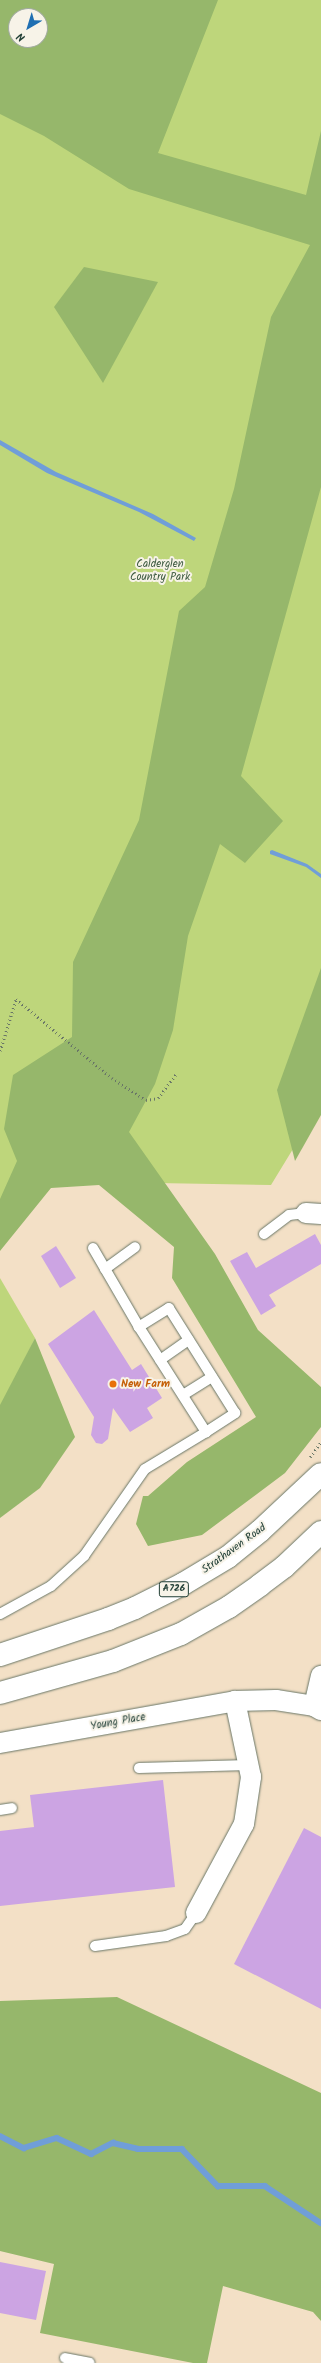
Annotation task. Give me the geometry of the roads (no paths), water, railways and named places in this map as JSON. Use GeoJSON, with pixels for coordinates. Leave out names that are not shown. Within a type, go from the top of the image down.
{"type":"FeatureCollection","features":[{"type":"Feature","properties":{"kind":"main road","name":"Strathaven Road"},"geometry":{"type":"LineString","coordinates":[[0,1655],[108,1619],[135,1608],[183,1584],[228,1557],[260,1531],[314,1467]]}},
{"type":"Feature","properties":{"kind":"main road"},"geometry":{"type":"LineString","coordinates":[[0,1693],[113,1661],[181,1634],[229,1607],[260,1586],[284,1567],[321,1532]]}},
{"type":"Feature","properties":{"kind":"street","name":"Young Place"},"geometry":{"type":"LineString","coordinates":[[0,1743],[235,1701],[276,1700],[317,1708],[321,1676]]}},
{"type":"Feature","properties":{"kind":"street"},"geometry":{"type":"LineString","coordinates":[[196,1913],[244,1824],[251,1777],[235,1701]]}},
{"type":"Feature","properties":{"kind":"lane"},"geometry":{"type":"LineString","coordinates":[[264,1234],[289,1215],[313,1213]]}},
{"type":"Feature","properties":{"kind":"lane"},"geometry":{"type":"LineString","coordinates":[[93,1248],[139,1327],[206,1432]]}},
{"type":"Feature","properties":{"kind":"lane"},"geometry":{"type":"LineString","coordinates":[[105,1269],[135,1248]]}},
{"type":"Feature","properties":{"kind":"lane"},"geometry":{"type":"LineString","coordinates":[[0,1614],[51,1586],[84,1556],[102,1534],[145,1469],[235,1413],[169,1308],[139,1327]]}},
{"type":"Feature","properties":{"kind":"lane"},"geometry":{"type":"LineString","coordinates":[[160,1360],[189,1340]]}},
{"type":"Feature","properties":{"kind":"lane"},"geometry":{"type":"LineString","coordinates":[[183,1396],[212,1377]]}},
{"type":"Feature","properties":{"kind":"lane"},"geometry":{"type":"LineString","coordinates":[[139,1768],[249,1765]]}},
{"type":"Feature","properties":{"kind":"lane"},"geometry":{"type":"LineString","coordinates":[[0,1810],[12,1808]]}},
{"type":"Feature","properties":{"kind":"lane"},"geometry":{"type":"LineString","coordinates":[[95,1946],[166,1936],[185,1929],[196,1913]]}},
{"type":"Feature","properties":{"kind":"lane"},"geometry":{"type":"LineString","coordinates":[[65,2358],[90,2363]]}},
{"type":"Feature","properties":{"kind":"water"},"geometry":{"type":"Polygon","coordinates":[[[0,440],[56,472],[153,514],[196,538],[194,541],[139,512],[47,473],[0,445],[0,440]]]}},
{"type":"Feature","properties":{"kind":"water"},"geometry":{"type":"Polygon","coordinates":[[[272,850],[307,864],[321,874],[321,878],[306,867],[270,854],[270,851],[272,850]]]}},
{"type":"Feature","properties":{"kind":"waterway"},"geometry":{"type":"LineString","coordinates":[[0,2136],[24,2148],[57,2138],[91,2154],[113,2143],[138,2149],[182,2149],[218,2186],[265,2186],[321,2223]]}},
{"type":"Feature","properties":{"kind":"place","name":"New Farm"},"geometry":{"type":"Point","coordinates":[113,1384]}},
{"type":"Feature","properties":{"kind":"park label","name":"Calderglen Country Park"},"geometry":{"type":"Point","coordinates":[160,571]}}]}
